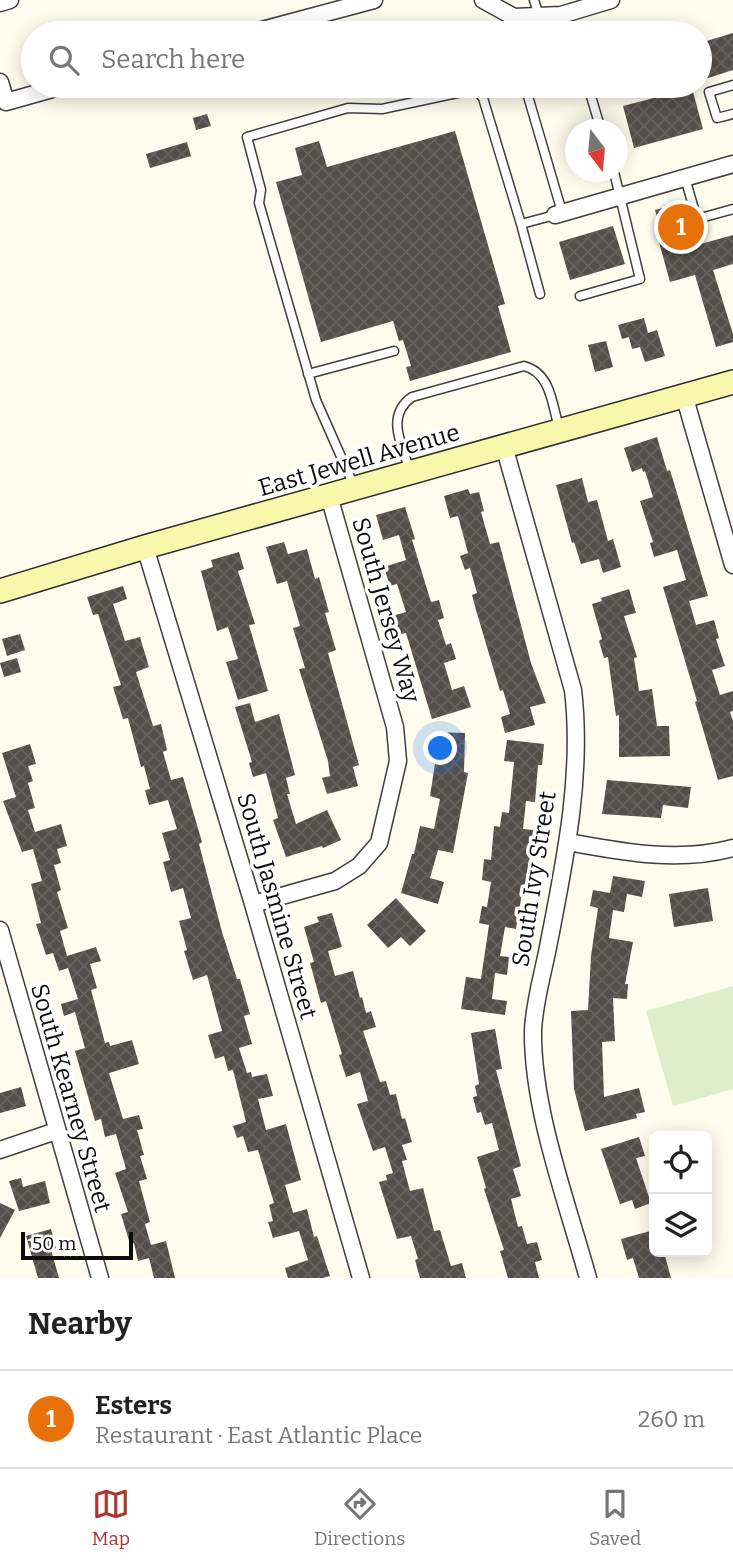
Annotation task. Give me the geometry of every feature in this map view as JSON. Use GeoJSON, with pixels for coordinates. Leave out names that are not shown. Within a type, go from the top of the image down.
{"type":"FeatureCollection","features":[{"type":"Feature","properties":{"kind":"street"},"geometry":{"type":"LineString","coordinates":[[0,3],[10,0]]}},
{"type":"Feature","properties":{"kind":"street"},"geometry":{"type":"LineString","coordinates":[[286,21],[333,5],[374,0]]}},
{"type":"Feature","properties":{"kind":"street"},"geometry":{"type":"LineString","coordinates":[[483,0],[509,21]]}},
{"type":"Feature","properties":{"kind":"street"},"geometry":{"type":"LineString","coordinates":[[519,21],[537,8],[561,15],[590,3],[611,0]]}},
{"type":"Feature","properties":{"kind":"street"},"geometry":{"type":"LineString","coordinates":[[0,82],[6,102],[21,98]]}},
{"type":"Feature","properties":{"kind":"street"},"geometry":{"type":"LineString","coordinates":[[559,214],[733,164]]}},
{"type":"Feature","properties":{"kind":"street","name":"East Jewell Avenue"},"geometry":{"type":"LineString","coordinates":[[0,591],[145,547],[733,382]]}},
{"type":"Feature","properties":{"kind":"street"},"geometry":{"type":"LineString","coordinates":[[684,396],[733,565]]}},
{"type":"Feature","properties":{"kind":"street","name":"South Ivy Street"},"geometry":{"type":"LineString","coordinates":[[504,446],[573,690],[577,724],[568,842],[533,1027],[534,1065],[542,1114],[588,1278]]}},
{"type":"Feature","properties":{"kind":"street","name":"South Jersey Way"},"geometry":{"type":"LineString","coordinates":[[253,904],[335,881],[359,866],[379,843],[398,761],[395,727],[329,496]]}},
{"type":"Feature","properties":{"kind":"street","name":"South Jasmine Street"},"geometry":{"type":"LineString","coordinates":[[145,547],[253,904],[360,1278]]}},
{"type":"Feature","properties":{"kind":"street"},"geometry":{"type":"LineString","coordinates":[[568,842],[635,855],[683,855],[733,848]]}},
{"type":"Feature","properties":{"kind":"street","name":"South Kearney Street"},"geometry":{"type":"LineString","coordinates":[[0,930],[100,1278]]}},
{"type":"Feature","properties":{"kind":"street"},"geometry":{"type":"LineString","coordinates":[[0,1150],[56,1131]]}},
{"type":"Feature","properties":{"kind":"lane"},"geometry":{"type":"LineString","coordinates":[[712,91],[733,85]]}},
{"type":"Feature","properties":{"kind":"lane"},"geometry":{"type":"LineString","coordinates":[[356,489],[316,400],[259,202],[261,190],[247,136],[348,108],[382,109],[434,98]]}},
{"type":"Feature","properties":{"kind":"lane"},"geometry":{"type":"LineString","coordinates":[[484,98],[540,294]]}},
{"type":"Feature","properties":{"kind":"lane"},"geometry":{"type":"LineString","coordinates":[[520,224],[559,214],[527,98]]}},
{"type":"Feature","properties":{"kind":"lane"},"geometry":{"type":"LineString","coordinates":[[592,98],[598,119]]}},
{"type":"Feature","properties":{"kind":"lane"},"geometry":{"type":"LineString","coordinates":[[711,98],[717,118],[733,114]]}},
{"type":"Feature","properties":{"kind":"lane"},"geometry":{"type":"LineString","coordinates":[[685,178],[697,219],[733,209]]}},
{"type":"Feature","properties":{"kind":"lane"},"geometry":{"type":"LineString","coordinates":[[580,296],[640,279],[617,182]]}},
{"type":"Feature","properties":{"kind":"lane"},"geometry":{"type":"LineString","coordinates":[[308,374],[394,351]]}},
{"type":"Feature","properties":{"kind":"lane"},"geometry":{"type":"LineString","coordinates":[[411,473],[398,432],[397,416],[401,405],[412,397],[524,366],[535,369],[544,377],[559,430]]}},
{"type":"Feature","properties":{"kind":"green space"},"geometry":{"type":"Polygon","coordinates":[[[733,986],[733,1089],[673,1106],[646,1011],[733,986]]]}},
{"type":"Feature","properties":{"kind":"building"},"geometry":{"type":"Polygon","coordinates":[[[733,33],[733,70],[712,77],[712,39],[733,33]]]}},
{"type":"Feature","properties":{"kind":"building"},"geometry":{"type":"Polygon","coordinates":[[[654,98],[695,98],[703,129],[634,148],[623,106],[654,98]]]}},
{"type":"Feature","properties":{"kind":"building"},"geometry":{"type":"Polygon","coordinates":[[[207,114],[211,126],[196,130],[193,118],[207,114]]]}},
{"type":"Feature","properties":{"kind":"building"},"geometry":{"type":"Polygon","coordinates":[[[455,131],[505,304],[498,306],[511,352],[410,381],[406,367],[411,366],[403,340],[399,341],[393,321],[321,342],[276,182],[302,175],[295,148],[319,141],[327,167],[455,131]]]}},
{"type":"Feature","properties":{"kind":"building"},"geometry":{"type":"Polygon","coordinates":[[[187,142],[191,156],[150,168],[146,154],[187,142]]]}},
{"type":"Feature","properties":{"kind":"building"},"geometry":{"type":"Polygon","coordinates":[[[670,206],[673,218],[681,216],[690,247],[733,235],[733,264],[713,270],[733,334],[733,342],[716,347],[695,275],[670,282],[654,224],[659,223],[655,210],[670,206]]]}},
{"type":"Feature","properties":{"kind":"building"},"geometry":{"type":"Polygon","coordinates":[[[613,226],[625,264],[570,280],[559,242],[613,226]]]}},
{"type":"Feature","properties":{"kind":"building"},"geometry":{"type":"Polygon","coordinates":[[[644,318],[648,333],[657,330],[665,356],[645,362],[640,347],[632,349],[629,337],[622,339],[618,325],[644,318]]]}},
{"type":"Feature","properties":{"kind":"building"},"geometry":{"type":"Polygon","coordinates":[[[606,341],[613,367],[595,372],[588,345],[606,341]]]}},
{"type":"Feature","properties":{"kind":"building"},"geometry":{"type":"Polygon","coordinates":[[[657,437],[667,471],[670,470],[708,596],[689,601],[696,625],[714,620],[719,638],[716,639],[725,666],[712,670],[720,695],[733,691],[733,711],[730,712],[733,721],[733,776],[718,780],[663,587],[686,580],[677,550],[654,557],[650,543],[653,542],[640,501],[653,497],[645,471],[643,472],[642,468],[632,472],[624,448],[657,437]]]}},
{"type":"Feature","properties":{"kind":"building"},"geometry":{"type":"Polygon","coordinates":[[[582,478],[588,502],[597,500],[608,541],[613,539],[621,567],[603,573],[599,559],[581,564],[574,542],[572,543],[556,485],[582,478]]]}},
{"type":"Feature","properties":{"kind":"building"},"geometry":{"type":"Polygon","coordinates":[[[468,489],[470,494],[479,492],[484,511],[481,512],[490,544],[499,542],[531,663],[546,703],[530,707],[535,725],[505,733],[501,717],[510,714],[503,690],[500,691],[476,610],[472,595],[477,593],[470,568],[465,570],[460,556],[468,553],[458,516],[450,518],[444,496],[468,489]]]}},
{"type":"Feature","properties":{"kind":"building"},"geometry":{"type":"Polygon","coordinates":[[[405,507],[431,602],[439,600],[444,618],[438,620],[446,645],[451,643],[456,659],[444,663],[452,690],[464,686],[471,707],[432,719],[406,633],[397,635],[392,616],[406,612],[397,584],[390,586],[384,567],[406,560],[399,535],[383,540],[376,515],[405,507]]]}},
{"type":"Feature","properties":{"kind":"building"},"geometry":{"type":"Polygon","coordinates":[[[284,542],[288,554],[307,549],[315,579],[319,577],[329,612],[325,613],[336,650],[328,653],[359,765],[353,767],[358,786],[327,794],[322,778],[330,776],[328,761],[299,669],[305,668],[293,628],[300,626],[287,581],[277,584],[266,547],[284,542]]]}},
{"type":"Feature","properties":{"kind":"building"},"geometry":{"type":"Polygon","coordinates":[[[239,552],[244,569],[238,571],[255,624],[249,625],[268,691],[238,700],[226,662],[238,659],[228,627],[217,631],[201,571],[213,567],[211,560],[239,552]]]}},
{"type":"Feature","properties":{"kind":"building"},"geometry":{"type":"Polygon","coordinates":[[[123,586],[127,599],[113,604],[125,641],[140,637],[149,667],[136,672],[153,726],[161,724],[167,750],[163,752],[171,780],[183,777],[202,842],[199,844],[222,932],[250,1014],[244,1016],[252,1044],[239,1048],[247,1073],[251,1072],[252,1077],[267,1074],[273,1096],[258,1099],[266,1130],[286,1124],[301,1180],[285,1185],[293,1213],[307,1209],[314,1237],[317,1236],[330,1276],[288,1278],[285,1268],[308,1260],[299,1231],[273,1238],[268,1222],[273,1221],[269,1205],[274,1203],[258,1150],[248,1152],[243,1136],[237,1138],[233,1126],[246,1122],[233,1070],[228,1071],[224,1056],[215,1059],[208,1035],[222,1031],[207,975],[193,980],[179,921],[191,918],[183,888],[171,892],[163,862],[170,860],[162,833],[177,829],[168,800],[149,805],[145,790],[150,789],[144,766],[141,767],[128,718],[123,719],[113,687],[121,685],[98,614],[93,615],[87,597],[123,586]]]}},
{"type":"Feature","properties":{"kind":"building"},"geometry":{"type":"Polygon","coordinates":[[[629,589],[636,613],[624,616],[637,657],[634,658],[639,691],[652,689],[657,726],[669,726],[670,756],[619,757],[619,715],[616,716],[608,657],[604,658],[599,641],[602,639],[592,604],[602,601],[601,598],[629,589]]]}},
{"type":"Feature","properties":{"kind":"building"},"geometry":{"type":"Polygon","coordinates":[[[20,634],[25,650],[7,656],[2,639],[20,634]]]}},
{"type":"Feature","properties":{"kind":"building"},"geometry":{"type":"Polygon","coordinates":[[[17,658],[21,672],[4,677],[0,663],[17,658]]]}},
{"type":"Feature","properties":{"kind":"building"},"geometry":{"type":"Polygon","coordinates":[[[250,703],[255,722],[279,714],[295,775],[286,778],[290,794],[287,794],[296,824],[327,810],[341,840],[323,848],[322,846],[286,857],[273,820],[278,818],[266,773],[253,777],[249,763],[252,762],[235,707],[250,703]]]}},
{"type":"Feature","properties":{"kind":"building"},"geometry":{"type":"Polygon","coordinates":[[[434,732],[465,733],[464,772],[468,773],[453,853],[438,850],[430,878],[444,882],[438,904],[401,893],[420,826],[434,829],[440,799],[430,796],[435,764],[434,732]]]}},
{"type":"Feature","properties":{"kind":"building"},"geometry":{"type":"Polygon","coordinates":[[[507,740],[544,744],[542,765],[538,765],[535,802],[526,801],[523,829],[533,830],[526,894],[522,893],[516,929],[505,927],[500,956],[509,957],[507,975],[495,973],[492,999],[507,1001],[505,1015],[461,1009],[466,977],[481,979],[489,925],[479,923],[482,906],[487,907],[491,882],[482,880],[484,859],[491,860],[494,826],[500,827],[502,812],[509,813],[514,762],[504,761],[507,740]]]}},
{"type":"Feature","properties":{"kind":"building"},"geometry":{"type":"Polygon","coordinates":[[[30,744],[36,764],[28,766],[33,781],[28,783],[35,808],[28,810],[35,832],[61,824],[67,846],[57,849],[61,863],[54,865],[61,890],[57,892],[68,928],[60,931],[67,956],[96,947],[101,961],[90,964],[97,988],[91,990],[105,1043],[109,1042],[110,1046],[132,1040],[139,1064],[109,1073],[123,1119],[139,1115],[143,1129],[137,1130],[144,1155],[140,1156],[147,1179],[139,1181],[150,1222],[145,1224],[151,1245],[166,1241],[175,1278],[154,1278],[149,1258],[138,1261],[134,1243],[130,1244],[121,1214],[128,1212],[115,1173],[126,1169],[116,1134],[105,1137],[101,1119],[95,1121],[75,1051],[85,1048],[75,1012],[64,1016],[61,1004],[78,999],[68,968],[59,971],[53,953],[46,955],[36,924],[41,923],[31,884],[42,881],[33,849],[22,852],[3,801],[16,797],[2,753],[30,744]]]}},
{"type":"Feature","properties":{"kind":"building"},"geometry":{"type":"Polygon","coordinates":[[[607,780],[691,787],[688,808],[663,805],[661,818],[602,814],[607,780]]]}},
{"type":"Feature","properties":{"kind":"building"},"geometry":{"type":"Polygon","coordinates":[[[613,876],[645,881],[642,897],[627,894],[624,912],[613,910],[609,938],[633,942],[625,984],[628,984],[627,999],[613,998],[615,1041],[602,1042],[604,1097],[639,1088],[645,1112],[636,1114],[637,1118],[585,1131],[574,1089],[571,1011],[588,1010],[591,956],[598,908],[590,906],[593,890],[610,893],[613,876]]]}},
{"type":"Feature","properties":{"kind":"building"},"geometry":{"type":"Polygon","coordinates":[[[708,888],[713,921],[674,927],[669,894],[708,888]]]}},
{"type":"Feature","properties":{"kind":"building"},"geometry":{"type":"Polygon","coordinates":[[[396,898],[426,931],[410,946],[401,937],[388,948],[367,925],[396,898]]]}},
{"type":"Feature","properties":{"kind":"building"},"geometry":{"type":"Polygon","coordinates":[[[332,913],[342,947],[328,951],[335,976],[353,971],[366,1013],[371,1011],[376,1027],[363,1031],[380,1082],[386,1081],[390,1095],[396,1094],[402,1119],[405,1118],[412,1142],[402,1145],[407,1160],[402,1161],[410,1191],[423,1188],[434,1231],[440,1230],[451,1266],[462,1263],[466,1278],[420,1278],[411,1236],[397,1239],[379,1182],[387,1180],[386,1175],[393,1173],[385,1147],[373,1151],[357,1104],[368,1101],[360,1072],[346,1077],[326,1001],[321,1003],[310,963],[314,962],[304,927],[319,922],[317,917],[332,913]]]}},
{"type":"Feature","properties":{"kind":"building"},"geometry":{"type":"Polygon","coordinates":[[[495,1029],[502,1069],[496,1070],[521,1166],[513,1169],[521,1196],[511,1199],[518,1227],[522,1226],[527,1244],[537,1242],[542,1260],[535,1262],[539,1278],[508,1278],[500,1251],[504,1250],[484,1189],[486,1188],[477,1157],[499,1150],[492,1123],[485,1125],[481,1112],[477,1113],[473,1097],[477,1096],[475,1086],[479,1084],[471,1033],[495,1029]]]}},
{"type":"Feature","properties":{"kind":"building"},"geometry":{"type":"Polygon","coordinates":[[[21,1087],[26,1106],[0,1113],[0,1093],[21,1087]]]}},
{"type":"Feature","properties":{"kind":"building"},"geometry":{"type":"Polygon","coordinates":[[[639,1137],[645,1156],[636,1158],[649,1204],[635,1209],[632,1200],[620,1204],[601,1149],[639,1137]]]}},
{"type":"Feature","properties":{"kind":"building"},"geometry":{"type":"Polygon","coordinates":[[[21,1178],[23,1187],[45,1181],[50,1203],[19,1211],[9,1181],[21,1178]]]}},
{"type":"Feature","properties":{"kind":"building"},"geometry":{"type":"Polygon","coordinates":[[[0,1203],[15,1210],[0,1238],[0,1203]]]}},
{"type":"Feature","properties":{"kind":"building"},"geometry":{"type":"Polygon","coordinates":[[[51,1229],[56,1248],[51,1250],[59,1278],[38,1278],[26,1236],[51,1229]]]}},
{"type":"Feature","properties":{"kind":"building"},"geometry":{"type":"Polygon","coordinates":[[[649,1231],[649,1257],[665,1257],[671,1278],[639,1278],[633,1258],[627,1260],[621,1239],[649,1231]]]}},
{"type":"Feature","properties":{"kind":"place","name":"Esters"},"geometry":{"type":"Point","coordinates":[681,227]}}]}
